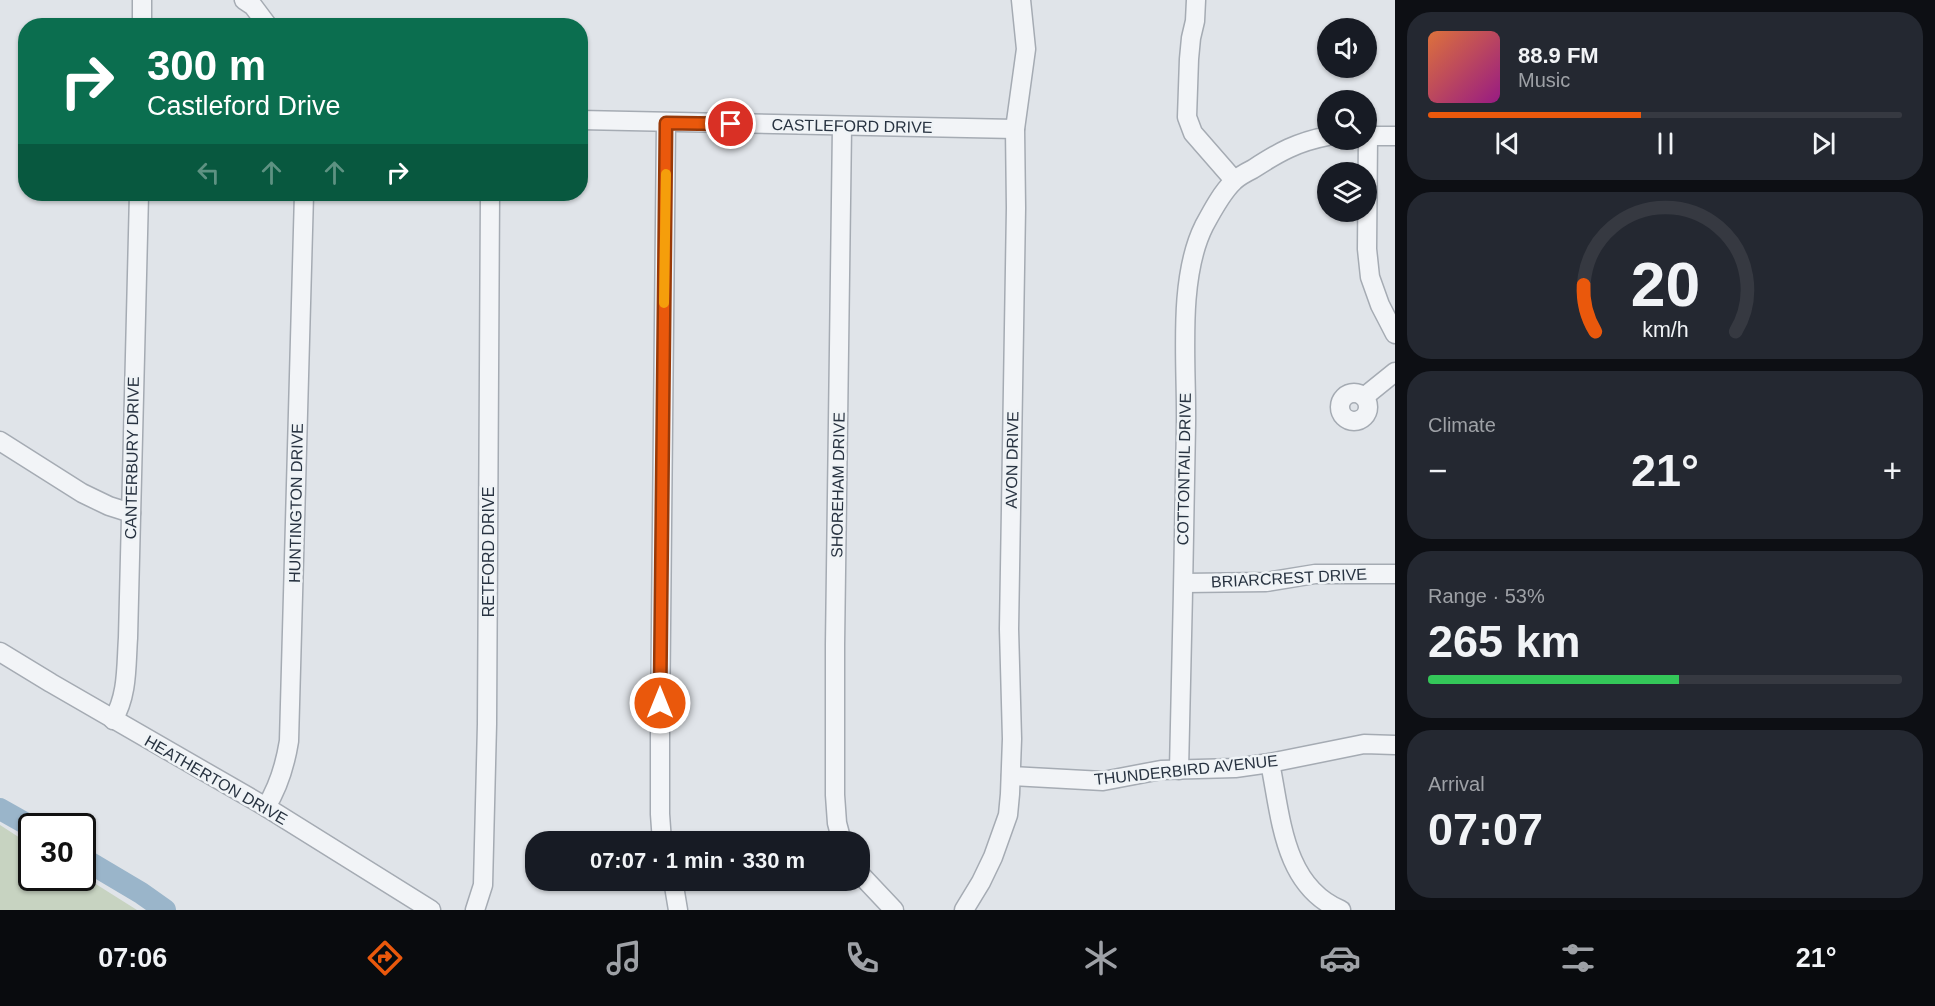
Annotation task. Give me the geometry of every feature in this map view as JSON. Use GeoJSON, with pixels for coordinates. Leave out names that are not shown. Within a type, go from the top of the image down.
{"type":"FeatureCollection","features":[{"type":"Feature","properties":{"kind":"street"},"geometry":{"type":"LineString","coordinates":[[142,0],[142,18]]}},
{"type":"Feature","properties":{"kind":"street"},"geometry":{"type":"LineString","coordinates":[[244,0],[253,6],[262,18]]}},
{"type":"Feature","properties":{"kind":"street","name":"AVON DRIVE"},"geometry":{"type":"LineString","coordinates":[[964,910],[989,866],[1008,815],[1011,776],[1009,629],[1016,208],[1015,129],[1026,50],[1021,0]]}},
{"type":"Feature","properties":{"kind":"street"},"geometry":{"type":"LineString","coordinates":[[1196,0],[1196,21],[1191,38],[1189,59],[1187,117],[1193,133],[1234,180],[1288,148],[1305,140],[1317,138]]}},
{"type":"Feature","properties":{"kind":"street","name":"CASTLEFORD DRIVE"},"geometry":{"type":"LineString","coordinates":[[588,120],[1015,129]]}},
{"type":"Feature","properties":{"kind":"street"},"geometry":{"type":"LineString","coordinates":[[661,831],[660,726],[666,123]]}},
{"type":"Feature","properties":{"kind":"street","name":"SHOREHAM DRIVE"},"geometry":{"type":"LineString","coordinates":[[839,831],[835,795],[835,645],[842,127]]}},
{"type":"Feature","properties":{"kind":"street"},"geometry":{"type":"LineString","coordinates":[[1377,136],[1395,136]]}},
{"type":"Feature","properties":{"kind":"street"},"geometry":{"type":"LineString","coordinates":[[1367,150],[1367,249],[1370,277],[1380,305],[1395,334]]}},
{"type":"Feature","properties":{"kind":"street","name":"COTTONTAIL DRIVE"},"geometry":{"type":"LineString","coordinates":[[1179,770],[1188,286],[1194,253],[1204,227],[1234,180]]}},
{"type":"Feature","properties":{"kind":"street","name":"CANTERBURY DRIVE"},"geometry":{"type":"LineString","coordinates":[[113,720],[122,705],[124,694],[130,582],[139,201]]}},
{"type":"Feature","properties":{"kind":"street","name":"HUNTINGTON DRIVE"},"geometry":{"type":"LineString","coordinates":[[266,807],[282,776],[289,741],[304,201]]}},
{"type":"Feature","properties":{"kind":"street","name":"RETFORD DRIVE"},"geometry":{"type":"LineString","coordinates":[[475,910],[483,885],[487,724],[490,201]]}},
{"type":"Feature","properties":{"kind":"street"},"geometry":{"type":"LineString","coordinates":[[1364,397],[1395,372]]}},
{"type":"Feature","properties":{"kind":"street"},"geometry":{"type":"LineString","coordinates":[[0,441],[81,493],[131,513]]}},
{"type":"Feature","properties":{"kind":"street","name":"BRIARCREST DRIVE"},"geometry":{"type":"LineString","coordinates":[[1184,583],[1266,582],[1315,574],[1395,574]]}},
{"type":"Feature","properties":{"kind":"street","name":"HEATHERTON DRIVE"},"geometry":{"type":"LineString","coordinates":[[0,652],[113,720],[266,807],[431,910]]}},
{"type":"Feature","properties":{"kind":"street","name":"THUNDERBIRD AVENUE"},"geometry":{"type":"LineString","coordinates":[[1011,776],[1103,780],[1161,770],[1235,768],[1364,744],[1395,745]]}},
{"type":"Feature","properties":{"kind":"street"},"geometry":{"type":"LineString","coordinates":[[1270,763],[1290,857],[1318,895],[1334,909]]}},
{"type":"Feature","properties":{"kind":"street"},"geometry":{"type":"LineString","coordinates":[[870,885],[894,910]]}},
{"type":"Feature","properties":{"kind":"street"},"geometry":{"type":"LineString","coordinates":[[675,891],[678,910]]}},
{"type":"Feature","properties":{"kind":"green space"},"geometry":{"type":"Polygon","coordinates":[[[0,825],[18,837],[18,891],[96,891],[96,884],[137,910],[0,910],[0,825]]]}},
{"type":"Feature","properties":{"kind":"waterway"},"geometry":{"type":"LineString","coordinates":[[0,809],[18,819]]}},
{"type":"Feature","properties":{"kind":"waterway"},"geometry":{"type":"LineString","coordinates":[[96,866],[165,910]]}},
{"type":"Feature","properties":{"kind":"slow traffic"},"geometry":{"type":"LineString","coordinates":[[664,303],[666,174]]}},
{"type":"Feature","properties":{"kind":"route"},"geometry":{"type":"LineString","coordinates":[[660,703],[666,123],[731,124]]}}]}
